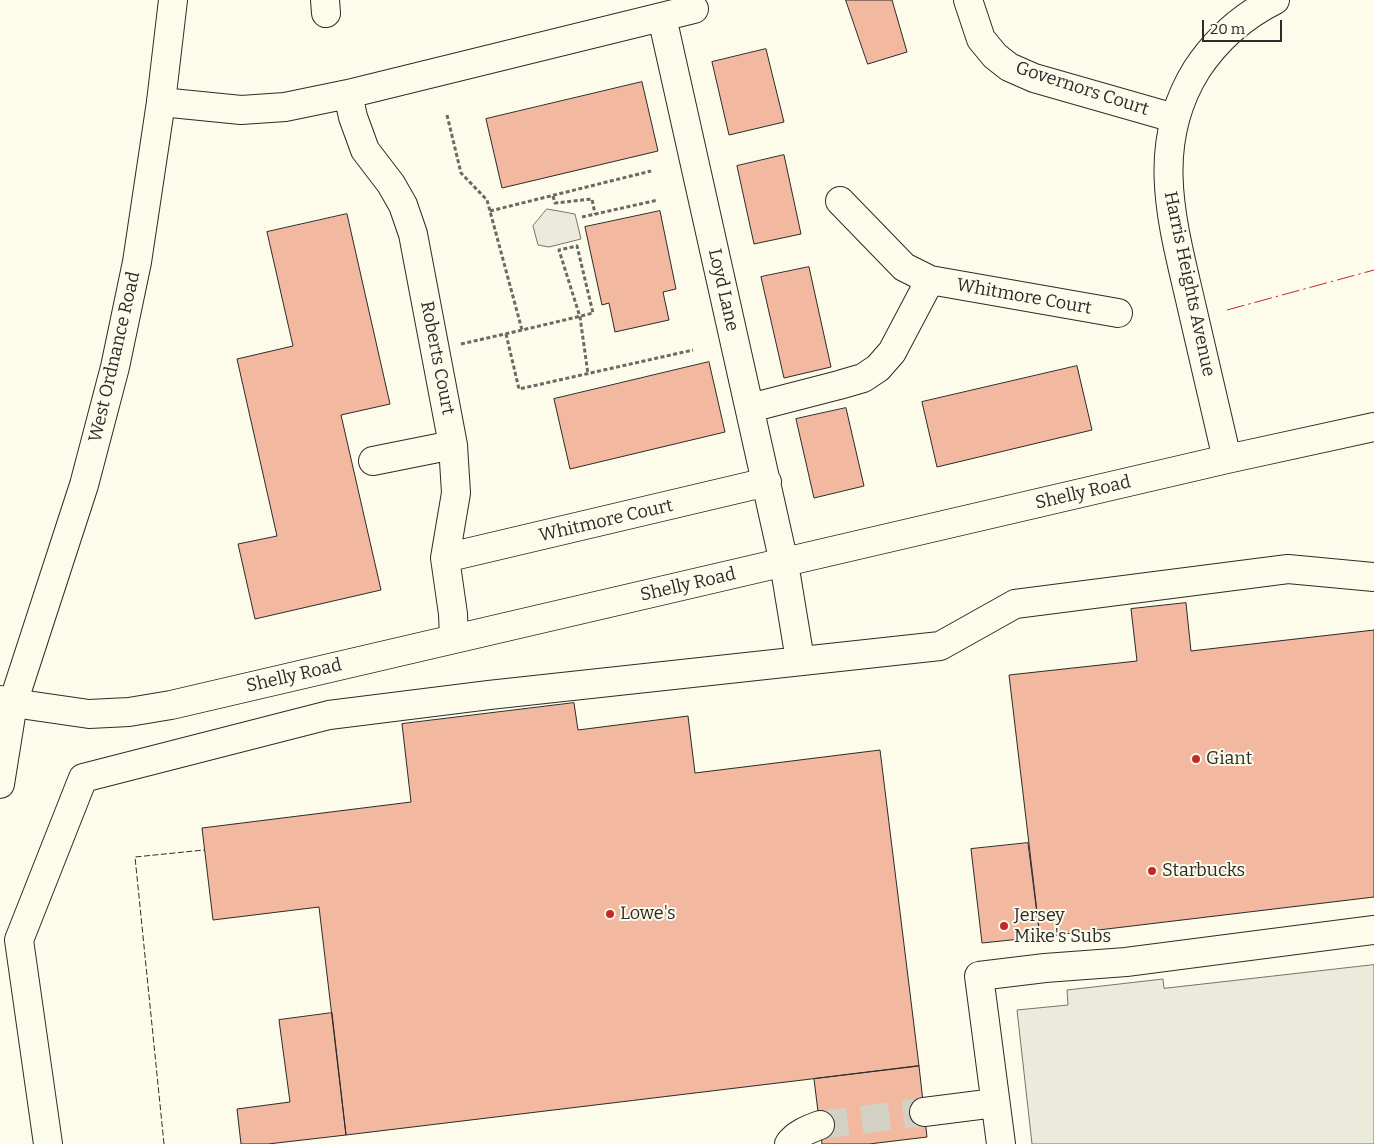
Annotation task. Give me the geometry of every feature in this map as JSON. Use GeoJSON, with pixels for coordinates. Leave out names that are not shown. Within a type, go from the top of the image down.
{"type":"FeatureCollection","features":[{"type":"Feature","properties":{"kind":"street","name":"West Ordnance Road"},"geometry":{"type":"LineString","coordinates":[[0,784],[4,709],[84,485],[115,368],[137,262],[161,102],[173,0]]}},
{"type":"Feature","properties":{"kind":"street","name":"Governors Court"},"geometry":{"type":"LineString","coordinates":[[968,0],[981,39],[995,56],[1009,67],[1034,78],[1174,118]]}},
{"type":"Feature","properties":{"kind":"street","name":"Harris Heights Avenue"},"geometry":{"type":"LineString","coordinates":[[1227,459],[1175,231],[1169,188],[1168,153],[1174,118],[1189,83],[1207,54],[1226,33],[1248,15],[1275,0]]}},
{"type":"Feature","properties":{"kind":"street"},"geometry":{"type":"LineString","coordinates":[[161,102],[241,110],[285,107],[348,94],[694,9]]}},
{"type":"Feature","properties":{"kind":"street","name":"Loyd Lane"},"geometry":{"type":"LineString","coordinates":[[662,17],[767,482],[784,563],[800,660]]}},
{"type":"Feature","properties":{"kind":"street","name":"Roberts Court"},"geometry":{"type":"LineString","coordinates":[[348,94],[353,117],[365,150],[391,184],[402,205],[413,234],[453,445],[456,493],[445,558],[453,614],[454,638]]}},
{"type":"Feature","properties":{"kind":"street","name":"Whitmore Court"},"geometry":{"type":"LineString","coordinates":[[840,201],[904,267],[930,280],[1118,313]]}},
{"type":"Feature","properties":{"kind":"street"},"geometry":{"type":"LineString","coordinates":[[750,408],[863,378],[878,368],[892,352],[930,280]]}},
{"type":"Feature","properties":{"kind":"street","name":"Shelly Road"},"geometry":{"type":"LineString","coordinates":[[4,709],[89,714],[129,712],[170,705],[1227,459],[1374,427]]}},
{"type":"Feature","properties":{"kind":"street"},"geometry":{"type":"LineString","coordinates":[[373,461],[453,445]]}},
{"type":"Feature","properties":{"kind":"street","name":"Whitmore Court"},"geometry":{"type":"LineString","coordinates":[[445,558],[767,482]]}},
{"type":"Feature","properties":{"kind":"street"},"geometry":{"type":"LineString","coordinates":[[48,1144],[19,940],[83,778],[329,715],[489,695],[940,646],[1015,604],[1288,569],[1374,577]]}},
{"type":"Feature","properties":{"kind":"street"},"geometry":{"type":"LineString","coordinates":[[1001,1144],[979,976],[1045,968],[1126,962],[1374,930]]}},
{"type":"Feature","properties":{"kind":"street"},"geometry":{"type":"LineString","coordinates":[[924,1112],[995,1103]]}},
{"type":"Feature","properties":{"kind":"street"},"geometry":{"type":"LineString","coordinates":[[789,1144],[805,1130],[820,1125]]}},
{"type":"Feature","properties":{"kind":"path"},"geometry":{"type":"LineString","coordinates":[[447,114],[461,173],[487,200],[522,330]]}},
{"type":"Feature","properties":{"kind":"path"},"geometry":{"type":"LineString","coordinates":[[490,212],[651,171]]}},
{"type":"Feature","properties":{"kind":"path"},"geometry":{"type":"LineString","coordinates":[[553,196],[555,202],[592,199],[595,214]]}},
{"type":"Feature","properties":{"kind":"path"},"geometry":{"type":"LineString","coordinates":[[582,217],[658,200]]}},
{"type":"Feature","properties":{"kind":"path"},"geometry":{"type":"LineString","coordinates":[[460,344],[506,334],[580,316],[593,313],[577,246],[559,250],[580,316],[588,374]]}},
{"type":"Feature","properties":{"kind":"path"},"geometry":{"type":"LineString","coordinates":[[506,334],[519,390],[693,350]]}},
{"type":"Feature","properties":{"kind":"shaded area"},"geometry":{"type":"Polygon","coordinates":[[[547,209],[575,214],[581,239],[549,247],[538,245],[533,226],[547,209]]]}},
{"type":"Feature","properties":{"kind":"shaded area"},"geometry":{"type":"Polygon","coordinates":[[[1374,965],[1374,1144],[1032,1144],[1017,1010],[1068,1005],[1067,990],[1163,979],[1164,988],[1374,965]]]}},
{"type":"Feature","properties":{"kind":"building"},"geometry":{"type":"Polygon","coordinates":[[[846,0],[892,0],[907,52],[868,64],[846,0]]]}},
{"type":"Feature","properties":{"kind":"building"},"geometry":{"type":"Polygon","coordinates":[[[766,49],[784,122],[729,135],[712,62],[766,49]]]}},
{"type":"Feature","properties":{"kind":"building"},"geometry":{"type":"Polygon","coordinates":[[[642,82],[658,151],[502,188],[486,119],[642,82]]]}},
{"type":"Feature","properties":{"kind":"building"},"geometry":{"type":"Polygon","coordinates":[[[784,155],[801,234],[754,244],[737,166],[784,155]]]}},
{"type":"Feature","properties":{"kind":"building"},"geometry":{"type":"Polygon","coordinates":[[[660,211],[676,289],[663,292],[669,320],[615,332],[609,303],[602,305],[585,227],[660,211]]]}},
{"type":"Feature","properties":{"kind":"building"},"geometry":{"type":"Polygon","coordinates":[[[347,214],[390,404],[341,415],[381,590],[255,619],[238,544],[277,536],[237,359],[293,346],[267,232],[347,214]]]}},
{"type":"Feature","properties":{"kind":"building"},"geometry":{"type":"Polygon","coordinates":[[[809,267],[831,367],[784,378],[761,277],[809,267]]]}},
{"type":"Feature","properties":{"kind":"building"},"geometry":{"type":"Polygon","coordinates":[[[709,362],[725,432],[570,469],[554,399],[709,362]]]}},
{"type":"Feature","properties":{"kind":"building"},"geometry":{"type":"Polygon","coordinates":[[[1077,366],[1092,430],[937,467],[922,402],[1077,366]]]}},
{"type":"Feature","properties":{"kind":"building"},"geometry":{"type":"Polygon","coordinates":[[[846,408],[864,486],[814,498],[796,419],[846,408]]]}},
{"type":"Feature","properties":{"kind":"building","name":"Giant"},"geometry":{"type":"Polygon","coordinates":[[[1186,603],[1191,651],[1374,630],[1374,897],[1040,937],[1009,675],[1137,661],[1131,609],[1186,603]]]}},
{"type":"Feature","properties":{"kind":"building","name":"Lowe's"},"geometry":{"type":"Polygon","coordinates":[[[574,703],[578,730],[688,716],[695,773],[880,750],[919,1066],[346,1135],[319,907],[213,920],[202,828],[411,802],[402,724],[574,703]]]}},
{"type":"Feature","properties":{"kind":"building"},"geometry":{"type":"Polygon","coordinates":[[[1028,843],[1040,937],[982,943],[971,849],[1028,843]]]}},
{"type":"Feature","properties":{"kind":"building"},"geometry":{"type":"Polygon","coordinates":[[[332,1013],[346,1135],[268,1144],[241,1144],[237,1109],[290,1102],[279,1020],[332,1013]]]}},
{"type":"Feature","properties":{"kind":"building"},"geometry":{"type":"Polygon","coordinates":[[[919,1066],[927,1137],[869,1144],[822,1144],[814,1079],[919,1066]]]}},
{"type":"Feature","properties":{"kind":"tunnel"},"geometry":{"type":"LineString","coordinates":[[820,1125],[924,1112]]}},
{"type":"Feature","properties":{"kind":"fence"},"geometry":{"type":"LineString","coordinates":[[164,1144],[135,857],[204,850]]}},
{"type":"Feature","properties":{"kind":"power"},"geometry":{"type":"LineString","coordinates":[[1227,310],[1374,270]]}},
{"type":"Feature","properties":{"kind":"place","name":"Giant"},"geometry":{"type":"Point","coordinates":[1196,759]}},
{"type":"Feature","properties":{"kind":"place","name":"Starbucks"},"geometry":{"type":"Point","coordinates":[1152,871]}},
{"type":"Feature","properties":{"kind":"place","name":"Lowe's"},"geometry":{"type":"Point","coordinates":[610,914]}},
{"type":"Feature","properties":{"kind":"place","name":"Jersey Mike's Subs"},"geometry":{"type":"Point","coordinates":[1004,926]}}]}
